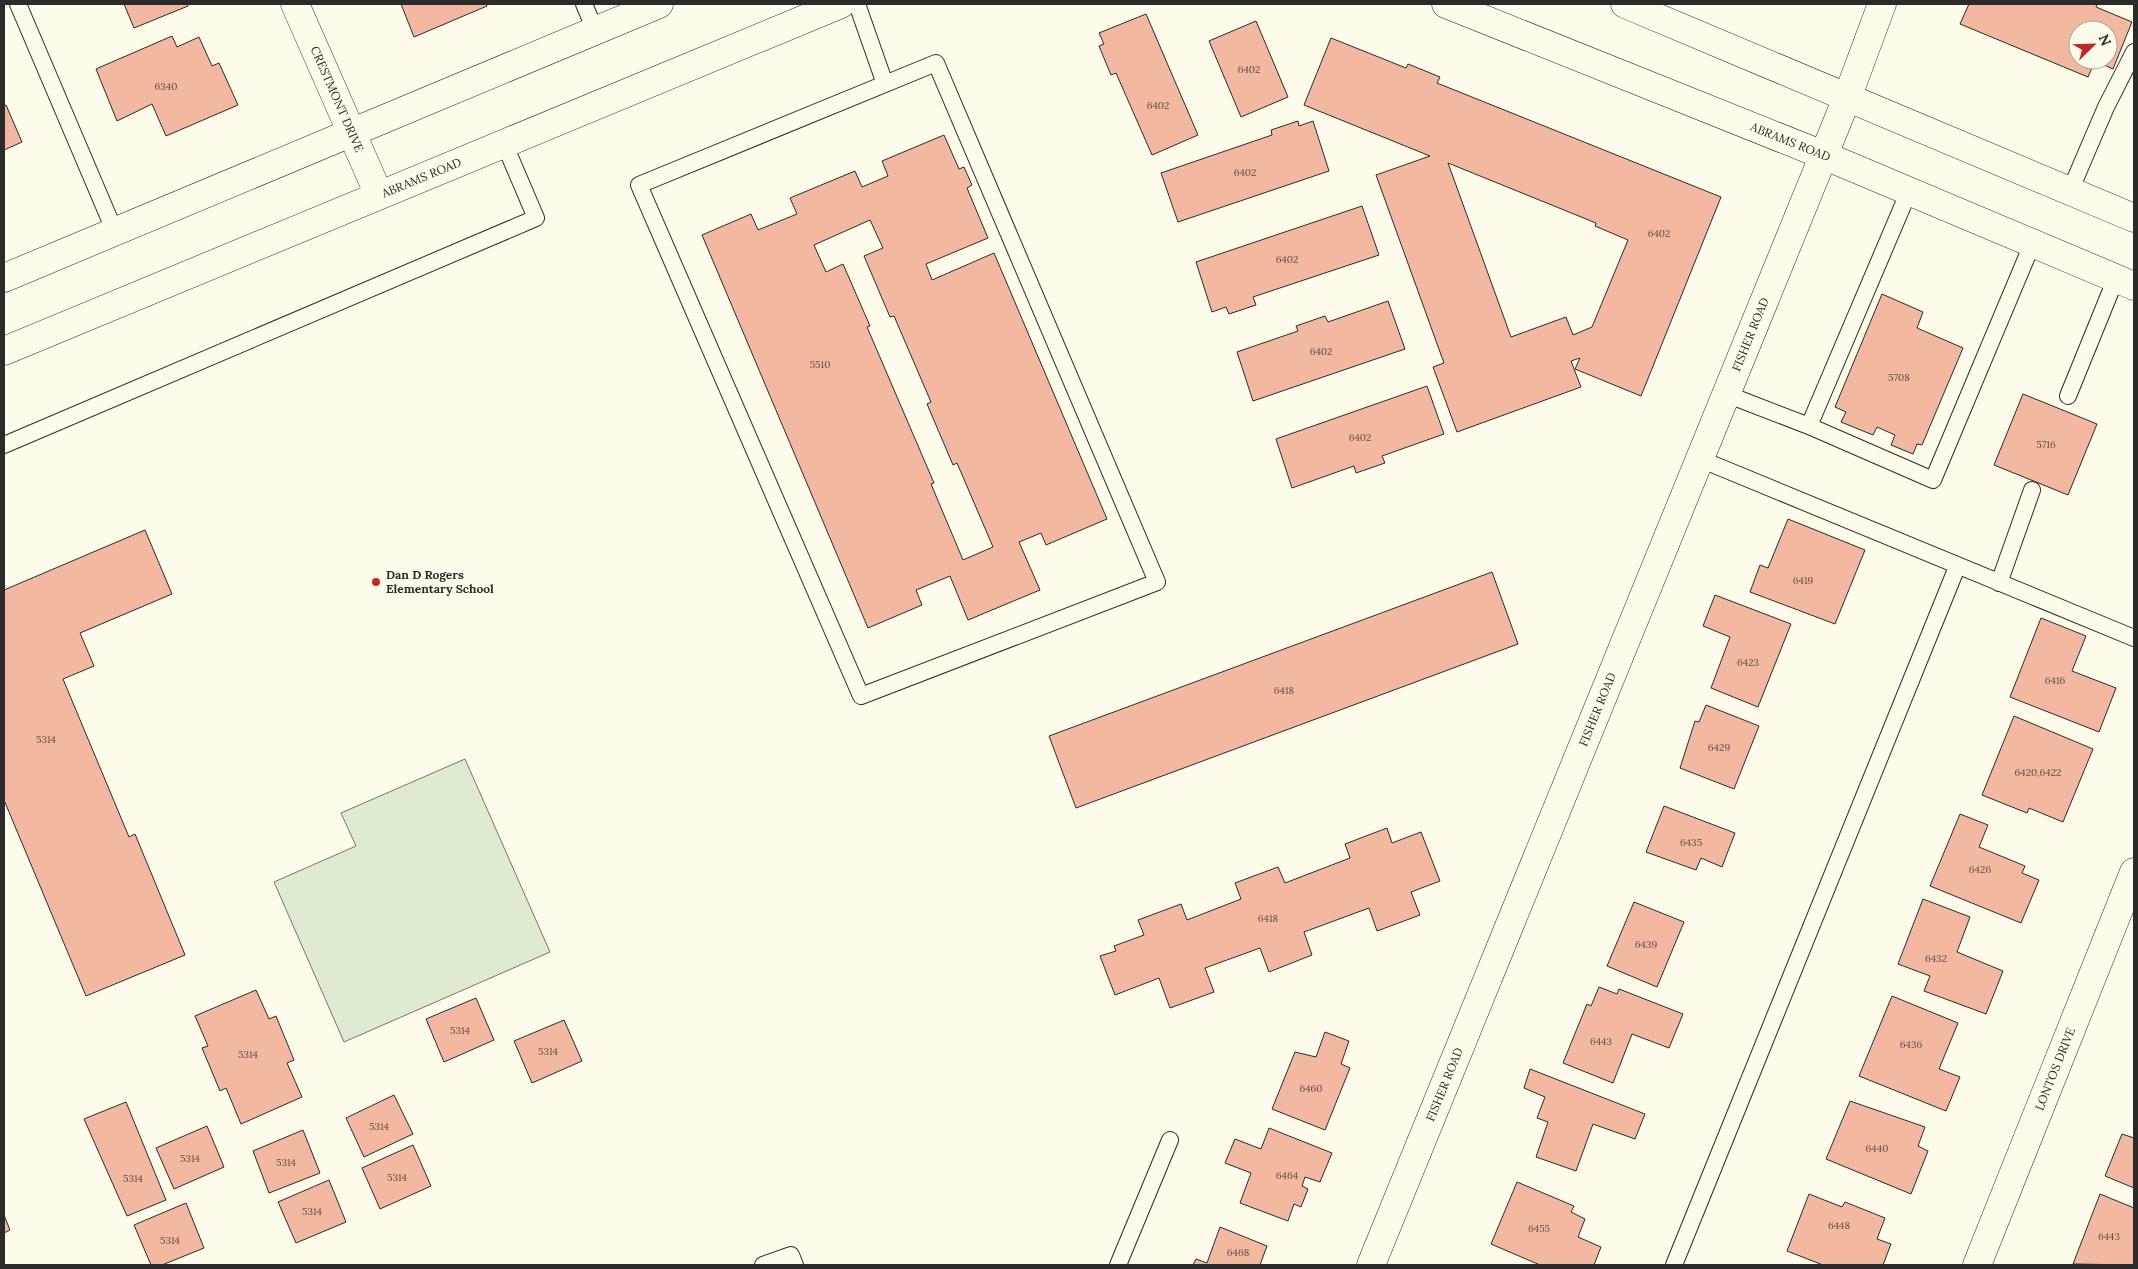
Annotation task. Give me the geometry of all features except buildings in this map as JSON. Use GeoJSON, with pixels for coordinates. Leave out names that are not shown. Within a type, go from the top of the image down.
{"type":"FeatureCollection","features":[{"type":"Feature","properties":{"kind":"main road","name":"CRESTMONT DRIVE"},"geometry":{"type":"LineString","coordinates":[[295,4],[350,133],[379,195]]}},
{"type":"Feature","properties":{"kind":"main road"},"geometry":{"type":"LineString","coordinates":[[4,278],[659,4]]}},
{"type":"Feature","properties":{"kind":"main road","name":"ABRAMS ROAD"},"geometry":{"type":"LineString","coordinates":[[4,351],[841,4]]}},
{"type":"Feature","properties":{"kind":"main road","name":"ABRAMS ROAD"},"geometry":{"type":"LineString","coordinates":[[1446,4],[1823,154],[2125,282]]}},
{"type":"Feature","properties":{"kind":"main road"},"geometry":{"type":"LineString","coordinates":[[1625,4],[2134,218]]}},
{"type":"Feature","properties":{"kind":"main road","name":"FISHER ROAD"},"geometry":{"type":"LineString","coordinates":[[1371,1265],[1847,98],[1882,4]]}},
{"type":"Feature","properties":{"kind":"main road","name":"LONTOS DRIVE"},"geometry":{"type":"LineString","coordinates":[[1977,1265],[2134,872]]}},
{"type":"Feature","properties":{"kind":"lane"},"geometry":{"type":"LineString","coordinates":[[18,4],[115,232]]}},
{"type":"Feature","properties":{"kind":"lane"},"geometry":{"type":"LineString","coordinates":[[584,4],[595,30]]}},
{"type":"Feature","properties":{"kind":"lane"},"geometry":{"type":"LineString","coordinates":[[857,4],[884,84]]}},
{"type":"Feature","properties":{"kind":"lane"},"geometry":{"type":"LineString","coordinates":[[2070,191],[2106,107],[2134,52]]}},
{"type":"Feature","properties":{"kind":"lane"},"geometry":{"type":"LineString","coordinates":[[936,63],[1157,582],[861,696],[639,185],[884,84],[936,63]]}},
{"type":"Feature","properties":{"kind":"lane"},"geometry":{"type":"LineString","coordinates":[[4,445],[536,218],[504,143]]}},
{"type":"Feature","properties":{"kind":"lane"},"geometry":{"type":"LineString","coordinates":[[1809,426],[1909,191]]}},
{"type":"Feature","properties":{"kind":"lane"},"geometry":{"type":"LineString","coordinates":[[1726,394],[1809,426],[1933,480],[2033,242]]}},
{"type":"Feature","properties":{"kind":"lane"},"geometry":{"type":"LineString","coordinates":[[2068,396],[2125,282]]}},
{"type":"Feature","properties":{"kind":"lane"},"geometry":{"type":"LineString","coordinates":[[1700,459],[2134,638]]}},
{"type":"Feature","properties":{"kind":"lane"},"geometry":{"type":"LineString","coordinates":[[1998,583],[2032,490]]}},
{"type":"Feature","properties":{"kind":"lane"},"geometry":{"type":"LineString","coordinates":[[1674,1265],[1957,566]]}},
{"type":"Feature","properties":{"kind":"lane"},"geometry":{"type":"LineString","coordinates":[[1118,1265],[1170,1140]]}},
{"type":"Feature","properties":{"kind":"lane"},"geometry":{"type":"LineString","coordinates":[[763,1265],[791,1255],[795,1265]]}},
{"type":"Feature","properties":{"kind":"green space"},"geometry":{"type":"Polygon","coordinates":[[[465,759],[550,952],[344,1042],[274,882],[356,846],[341,813],[465,759]]]}},
{"type":"Feature","properties":{"kind":"place","name":"Dan D Rogers Elementary School"},"geometry":{"type":"Point","coordinates":[376,582]}}]}
